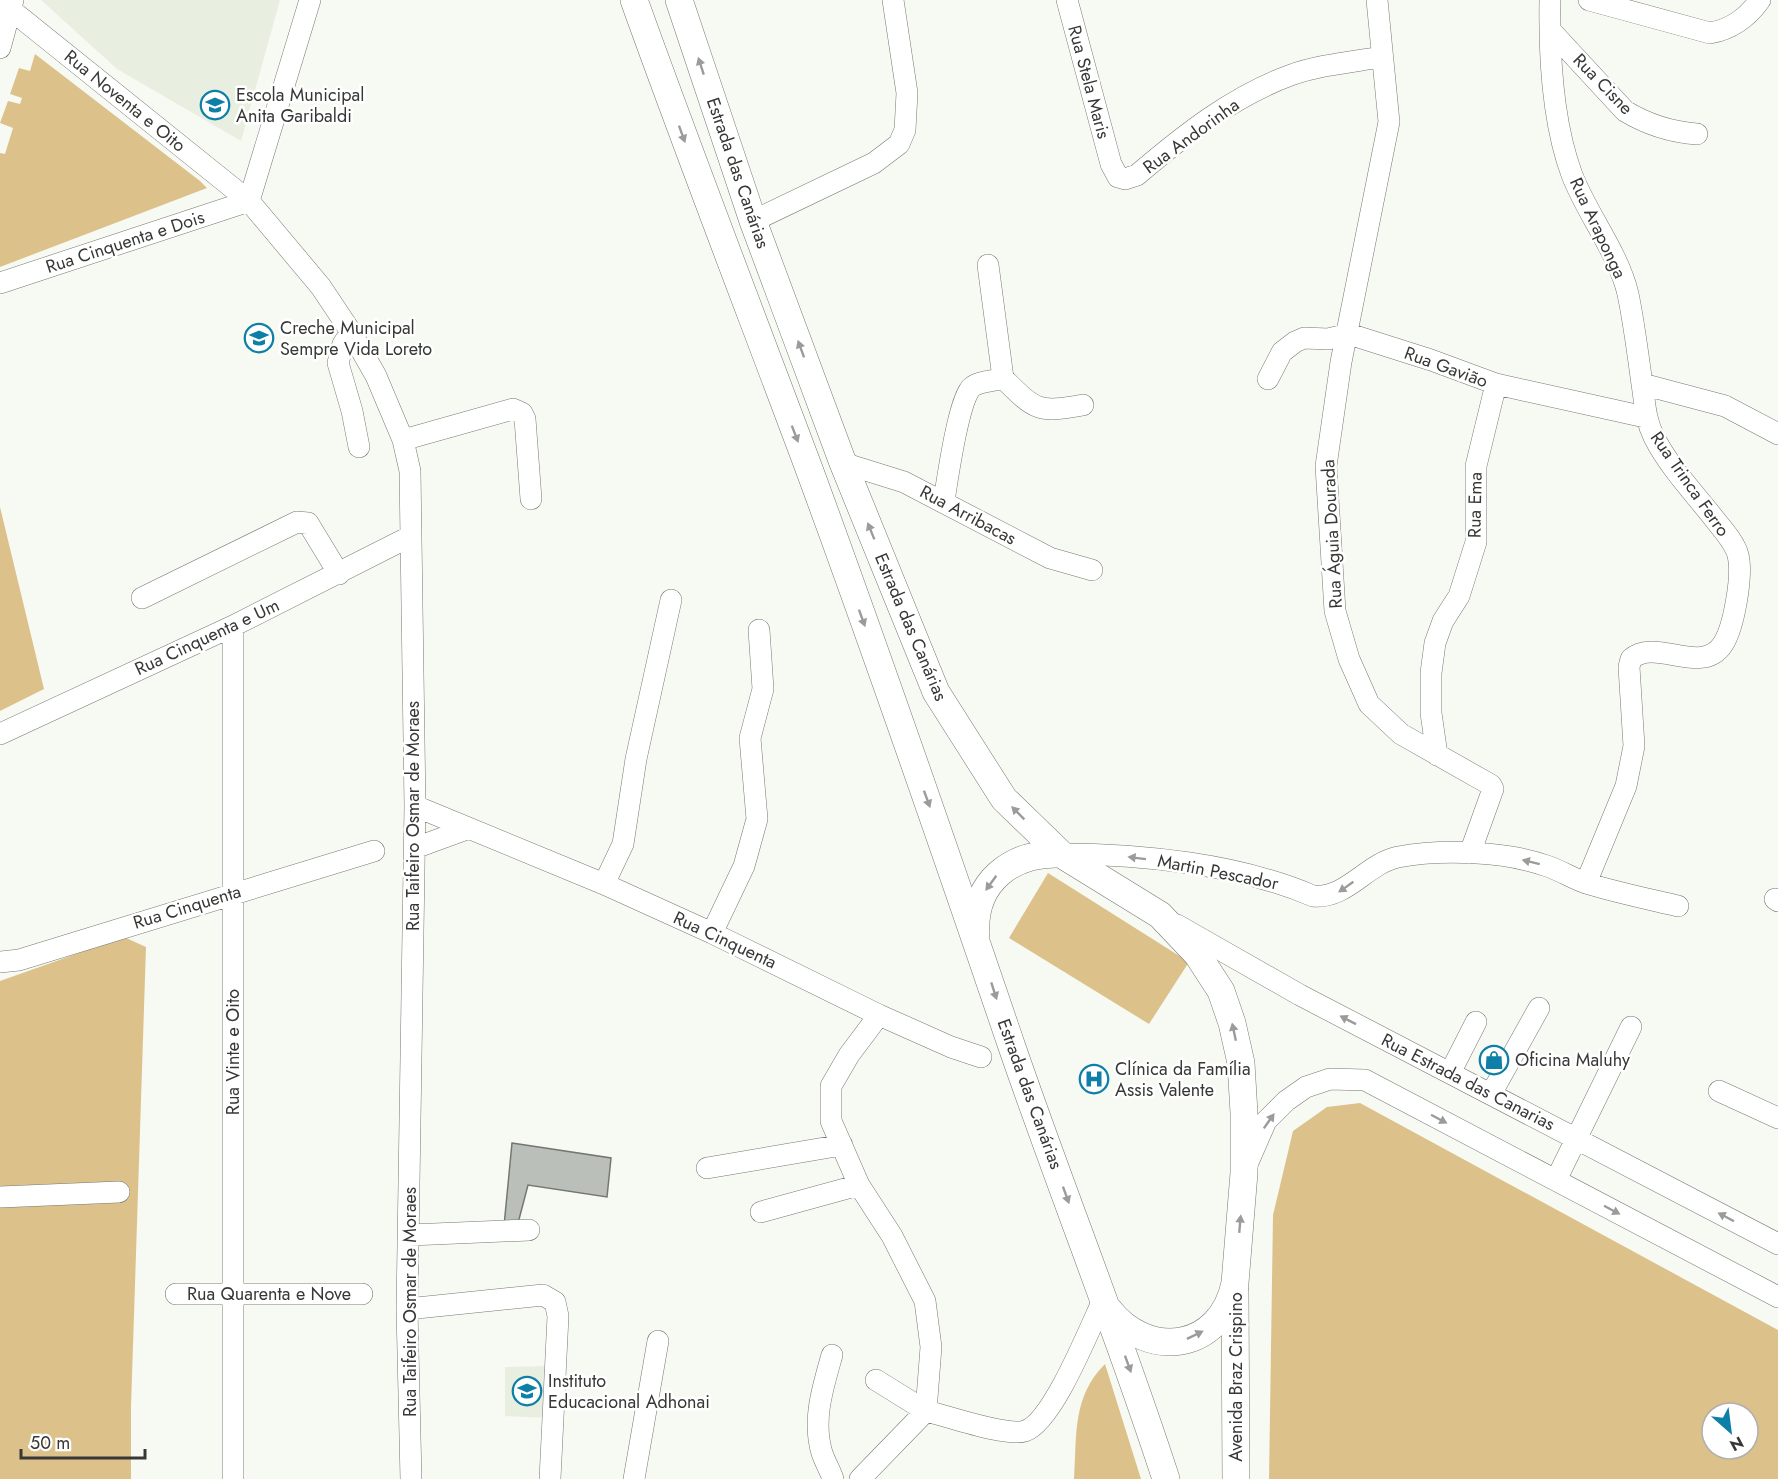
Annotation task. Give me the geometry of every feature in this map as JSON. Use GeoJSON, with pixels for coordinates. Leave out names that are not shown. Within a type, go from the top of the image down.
{"type":"FeatureCollection","features":[{"type":"Feature","properties":{"kind":"main road","name":"Estrada das Canárias"},"geometry":{"type":"LineString","coordinates":[[634,0],[712,216],[807,466],[976,936],[1013,1049],[1106,1303]]}},
{"type":"Feature","properties":{"kind":"main road","name":"Estrada das Canárias"},"geometry":{"type":"LineString","coordinates":[[679,0],[750,211],[843,463],[936,692],[973,754],[1004,799],[1061,854],[1161,915],[1197,954],[1221,991],[1232,1023],[1241,1063],[1244,1113],[1244,1173],[1235,1274]]}},
{"type":"Feature","properties":{"kind":"main road"},"geometry":{"type":"LineString","coordinates":[[712,216],[750,211]]}},
{"type":"Feature","properties":{"kind":"main road"},"geometry":{"type":"LineString","coordinates":[[976,936],[980,902],[998,874],[1011,863],[1027,856],[1061,854]]}},
{"type":"Feature","properties":{"kind":"main road"},"geometry":{"type":"LineString","coordinates":[[1106,1303],[1119,1323],[1133,1334],[1167,1343],[1185,1340],[1215,1323],[1230,1300],[1235,1274]]}},
{"type":"Feature","properties":{"kind":"main road","name":"Avenida Braz Crispino"},"geometry":{"type":"LineString","coordinates":[[1235,1274],[1236,1479]]}},
{"type":"Feature","properties":{"kind":"main road"},"geometry":{"type":"LineString","coordinates":[[1106,1303],[1166,1479]]}},
{"type":"Feature","properties":{"kind":"street"},"geometry":{"type":"LineString","coordinates":[[249,201],[310,0]]}},
{"type":"Feature","properties":{"kind":"street"},"geometry":{"type":"LineString","coordinates":[[750,211],[874,163],[899,144],[905,130],[907,93],[893,0]]}},
{"type":"Feature","properties":{"kind":"street","name":"Rua Stela Maris"},"geometry":{"type":"LineString","coordinates":[[1067,0],[1111,164]]}},
{"type":"Feature","properties":{"kind":"street","name":"Rua Águia Dourada"},"geometry":{"type":"LineString","coordinates":[[1377,0],[1381,57],[1388,91],[1389,122],[1341,362],[1326,465],[1335,610],[1348,659],[1369,704],[1401,734],[1491,785],[1493,789],[1470,853]]}},
{"type":"Feature","properties":{"kind":"street","name":"Rua Araponga"},"geometry":{"type":"LineString","coordinates":[[1550,0],[1555,103],[1571,173],[1588,211],[1615,259],[1628,294],[1642,384]]}},
{"type":"Feature","properties":{"kind":"street"},"geometry":{"type":"LineString","coordinates":[[1589,0],[1710,33],[1725,30],[1739,23],[1760,0]]}},
{"type":"Feature","properties":{"kind":"street"},"geometry":{"type":"LineString","coordinates":[[0,48],[8,3]]}},
{"type":"Feature","properties":{"kind":"street","name":"Rua Noventa e Oito"},"geometry":{"type":"LineString","coordinates":[[8,3],[249,201]]}},
{"type":"Feature","properties":{"kind":"street","name":"Rua Cisne"},"geometry":{"type":"LineString","coordinates":[[1550,30],[1625,111],[1640,120],[1668,130],[1697,134]]}},
{"type":"Feature","properties":{"kind":"street","name":"Rua Andorinha"},"geometry":{"type":"LineString","coordinates":[[1111,164],[1118,177],[1132,178],[1201,124],[1258,90],[1292,75],[1381,57]]}},
{"type":"Feature","properties":{"kind":"street","name":"Rua Cinquenta e Dois"},"geometry":{"type":"LineString","coordinates":[[0,283],[249,201]]}},
{"type":"Feature","properties":{"kind":"street","name":"Rua Taifeiro Osmar de Moraes"},"geometry":{"type":"LineString","coordinates":[[249,201],[321,287],[351,332],[376,376],[403,440],[410,471],[415,806],[410,1235],[407,1309],[411,1479]]}},
{"type":"Feature","properties":{"kind":"street"},"geometry":{"type":"LineString","coordinates":[[988,265],[1004,378],[1026,401],[1038,408],[1050,410],[1083,405]]}},
{"type":"Feature","properties":{"kind":"street"},"geometry":{"type":"LineString","coordinates":[[351,332],[343,344],[339,363],[359,447]]}},
{"type":"Feature","properties":{"kind":"street","name":"Rua Gavião"},"geometry":{"type":"LineString","coordinates":[[1268,379],[1282,352],[1294,342],[1304,338],[1328,339],[1348,334],[1431,360],[1496,384],[1645,417]]}},
{"type":"Feature","properties":{"kind":"street"},"geometry":{"type":"LineString","coordinates":[[944,501],[961,413],[968,391],[975,385],[1004,378]]}},
{"type":"Feature","properties":{"kind":"street","name":"Rua Ema"},"geometry":{"type":"LineString","coordinates":[[1437,755],[1431,713],[1431,673],[1435,643],[1443,621],[1459,596],[1476,542],[1476,466],[1496,384]]}},
{"type":"Feature","properties":{"kind":"street"},"geometry":{"type":"LineString","coordinates":[[1642,384],[1725,406],[1778,434]]}},
{"type":"Feature","properties":{"kind":"street","name":"Rua Trinca Ferro"},"geometry":{"type":"LineString","coordinates":[[1586,883],[1626,786],[1634,746],[1629,668],[1631,659],[1643,652],[1696,658],[1709,656],[1718,651],[1725,641],[1739,580],[1738,554],[1727,536],[1666,458],[1645,417],[1642,384]]}},
{"type":"Feature","properties":{"kind":"street"},"geometry":{"type":"LineString","coordinates":[[403,440],[513,409],[522,413],[525,419],[531,499]]}},
{"type":"Feature","properties":{"kind":"street","name":"Rua Arribacas"},"geometry":{"type":"LineString","coordinates":[[843,463],[904,482],[1050,558],[1092,570]]}},
{"type":"Feature","properties":{"kind":"street"},"geometry":{"type":"LineString","coordinates":[[142,598],[297,522],[308,523],[315,531],[339,574]]}},
{"type":"Feature","properties":{"kind":"street","name":"Rua Cinquenta e Um"},"geometry":{"type":"LineString","coordinates":[[0,734],[233,626],[411,536]]}},
{"type":"Feature","properties":{"kind":"street"},"geometry":{"type":"LineString","coordinates":[[604,884],[623,844],[636,759],[671,600]]}},
{"type":"Feature","properties":{"kind":"street","name":"Rua Vinte e Oito"},"geometry":{"type":"LineString","coordinates":[[233,626],[233,1479]]}},
{"type":"Feature","properties":{"kind":"street"},"geometry":{"type":"LineString","coordinates":[[712,933],[744,866],[757,819],[750,738],[763,689],[759,630]]}},
{"type":"Feature","properties":{"kind":"street","name":"Rua Cinquenta"},"geometry":{"type":"LineString","coordinates":[[415,806],[467,830],[604,884],[951,1047],[981,1056]]}},
{"type":"Feature","properties":{"kind":"street"},"geometry":{"type":"LineString","coordinates":[[415,848],[467,830]]}},
{"type":"Feature","properties":{"kind":"street","name":"Rua Cinquenta"},"geometry":{"type":"LineString","coordinates":[[0,962],[19,960],[374,851]]}},
{"type":"Feature","properties":{"kind":"street","name":"Martin Pescador"},"geometry":{"type":"LineString","coordinates":[[1061,854],[1103,854],[1181,863],[1248,875],[1291,887],[1313,896],[1324,897],[1338,893],[1373,867],[1398,857],[1470,853],[1518,859],[1547,866],[1586,883],[1678,906]]}},
{"type":"Feature","properties":{"kind":"street","name":"Rua Estrada das Canarias"},"geometry":{"type":"LineString","coordinates":[[1161,915],[1300,995],[1778,1244]]}},
{"type":"Feature","properties":{"kind":"street"},"geometry":{"type":"LineString","coordinates":[[1491,1094],[1539,1008]]}},
{"type":"Feature","properties":{"kind":"street"},"geometry":{"type":"LineString","coordinates":[[860,1479],[926,1411],[932,1347],[925,1301],[892,1236],[859,1185],[831,1121],[831,1086],[849,1055],[879,1014]]}},
{"type":"Feature","properties":{"kind":"street"},"geometry":{"type":"LineString","coordinates":[[1449,1072],[1476,1022]]}},
{"type":"Feature","properties":{"kind":"street"},"geometry":{"type":"LineString","coordinates":[[1556,1180],[1631,1027]]}},
{"type":"Feature","properties":{"kind":"street"},"geometry":{"type":"LineString","coordinates":[[1244,1173],[1266,1121],[1286,1101],[1306,1087],[1330,1078],[1365,1080],[1778,1297]]}},
{"type":"Feature","properties":{"kind":"street"},"geometry":{"type":"LineString","coordinates":[[1719,1091],[1778,1118]]}},
{"type":"Feature","properties":{"kind":"street"},"geometry":{"type":"LineString","coordinates":[[707,1168],[842,1145]]}},
{"type":"Feature","properties":{"kind":"street"},"geometry":{"type":"LineString","coordinates":[[761,1212],[859,1185]]}},
{"type":"Feature","properties":{"kind":"street"},"geometry":{"type":"LineString","coordinates":[[0,1197],[119,1192]]}},
{"type":"Feature","properties":{"kind":"street"},"geometry":{"type":"LineString","coordinates":[[410,1235],[529,1230]]}},
{"type":"Feature","properties":{"kind":"street","name":"Rua Quarenta e Nove"},"geometry":{"type":"LineString","coordinates":[[176,1294],[362,1294]]}},
{"type":"Feature","properties":{"kind":"street"},"geometry":{"type":"LineString","coordinates":[[407,1309],[543,1295],[555,1302],[558,1316],[550,1479]]}},
{"type":"Feature","properties":{"kind":"street"},"geometry":{"type":"LineString","coordinates":[[876,1380],[926,1411],[1007,1432],[1025,1431],[1034,1426],[1052,1405],[1106,1303]]}},
{"type":"Feature","properties":{"kind":"street"},"geometry":{"type":"LineString","coordinates":[[634,1479],[658,1341]]}},
{"type":"Feature","properties":{"kind":"street"},"geometry":{"type":"LineString","coordinates":[[832,1355],[820,1397],[819,1419],[821,1452],[833,1479]]}},
{"type":"Feature","properties":{"kind":"shaded area","name":"Escola Municipal Anita Garibaldi"},"geometry":{"type":"Polygon","coordinates":[[[41,0],[280,0],[241,141],[117,69],[41,0]]]}},
{"type":"Feature","properties":{"kind":"shaded area"},"geometry":{"type":"Polygon","coordinates":[[[35,54],[207,188],[0,267],[0,153],[5,154],[13,128],[0,123],[8,101],[20,104],[22,98],[10,94],[19,68],[30,71],[35,54]]]}},
{"type":"Feature","properties":{"kind":"shaded area"},"geometry":{"type":"Polygon","coordinates":[[[0,507],[44,689],[0,711],[0,507]]]}},
{"type":"Feature","properties":{"kind":"shaded area"},"geometry":{"type":"Polygon","coordinates":[[[1048,873],[1189,962],[1149,1024],[1009,938],[1048,873]]]}},
{"type":"Feature","properties":{"kind":"shaded area"},"geometry":{"type":"Polygon","coordinates":[[[124,937],[146,947],[131,1407],[131,1479],[0,1479],[0,981],[124,937]]]}},
{"type":"Feature","properties":{"kind":"shaded area"},"geometry":{"type":"Polygon","coordinates":[[[1360,1103],[1778,1330],[1778,1479],[1269,1479],[1273,1215],[1293,1131],[1327,1107],[1360,1103]]]}},
{"type":"Feature","properties":{"kind":"shaded area"},"geometry":{"type":"Polygon","coordinates":[[[1105,1364],[1141,1479],[1074,1479],[1076,1432],[1081,1403],[1094,1377],[1105,1364]]]}},
{"type":"Feature","properties":{"kind":"shaded area","name":"Instituto Educacional Adhonai"},"geometry":{"type":"Polygon","coordinates":[[[549,1366],[549,1418],[505,1416],[505,1367],[549,1366]]]}},
{"type":"Feature","properties":{"kind":"building"},"geometry":{"type":"Polygon","coordinates":[[[512,1143],[611,1158],[607,1197],[528,1185],[517,1227],[504,1226],[512,1143]]]}},
{"type":"Feature","properties":{"kind":"place","name":"Escola Municipal Anita Garibaldi"},"geometry":{"type":"Point","coordinates":[215,105]}},
{"type":"Feature","properties":{"kind":"place","name":"Creche Municipal Sempre Vida Loreto"},"geometry":{"type":"Point","coordinates":[259,338]}},
{"type":"Feature","properties":{"kind":"place","name":"Oficina Maluhy"},"geometry":{"type":"Point","coordinates":[1494,1060]}},
{"type":"Feature","properties":{"kind":"place","name":"Clínica da Família Assis Valente"},"geometry":{"type":"Point","coordinates":[1094,1079]}},
{"type":"Feature","properties":{"kind":"place","name":"Instituto Educacional Adhonai"},"geometry":{"type":"Point","coordinates":[527,1391]}}]}
